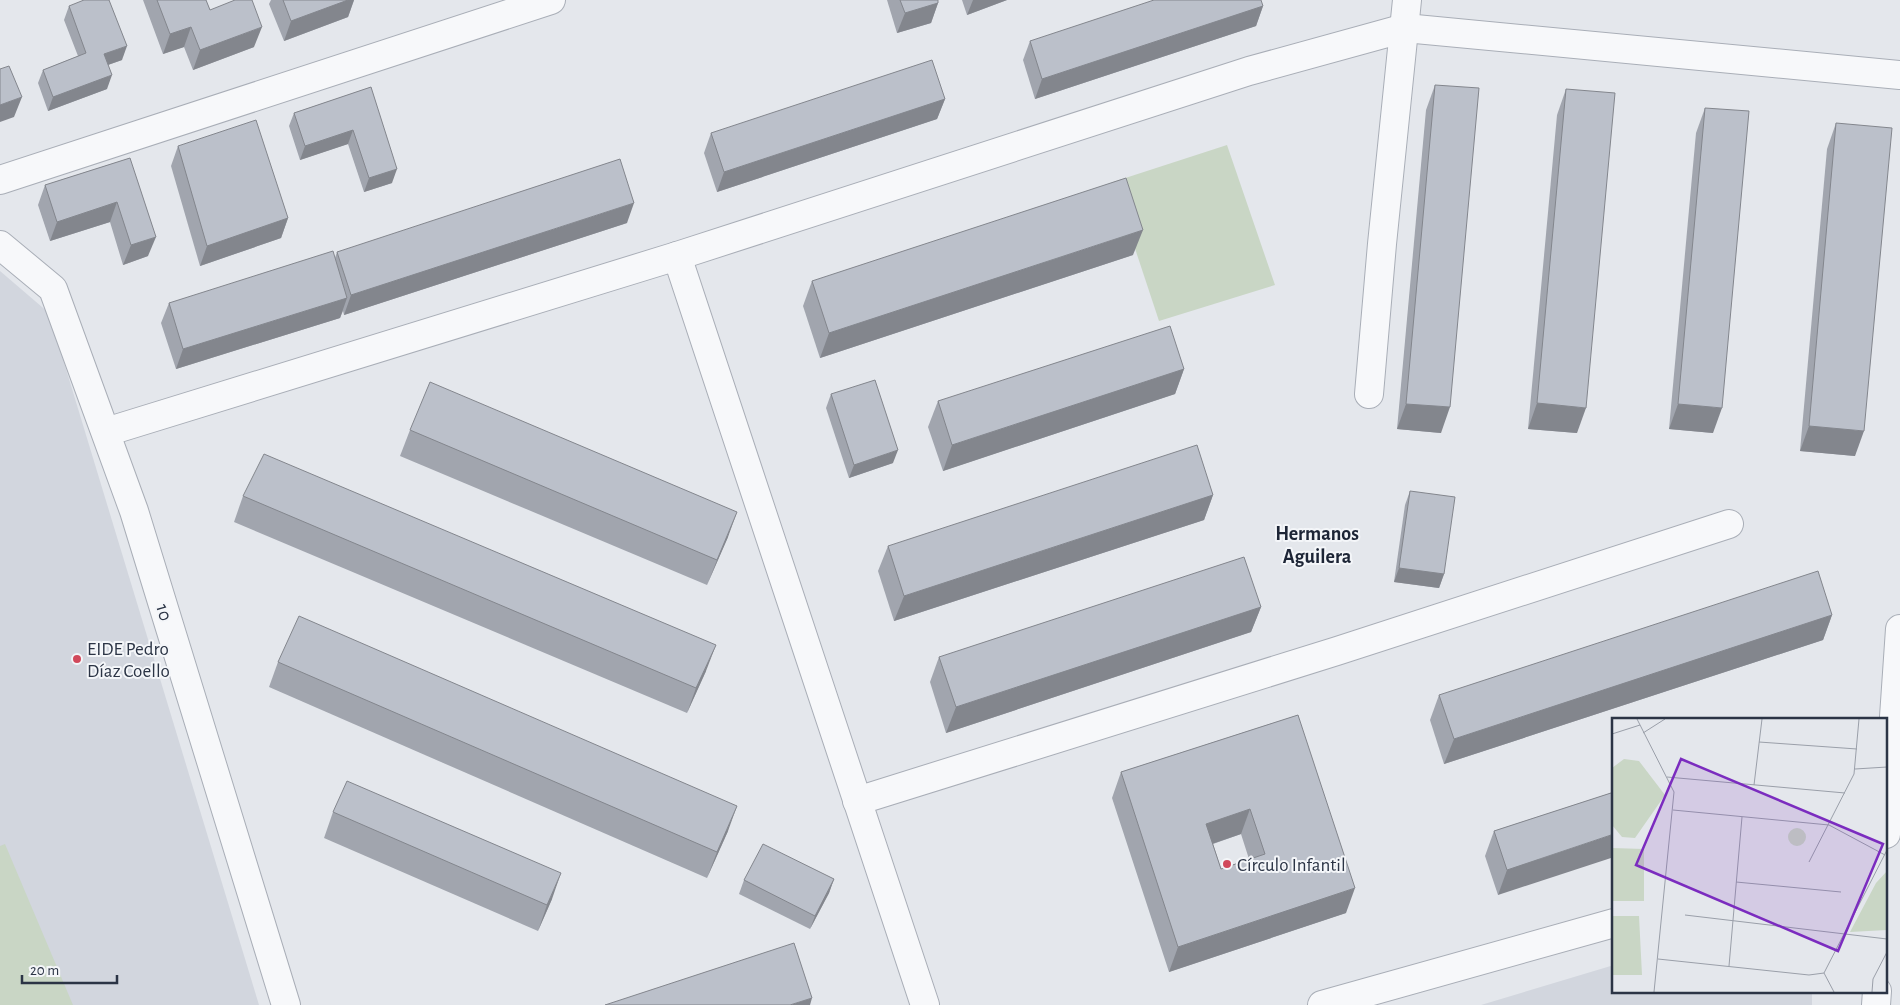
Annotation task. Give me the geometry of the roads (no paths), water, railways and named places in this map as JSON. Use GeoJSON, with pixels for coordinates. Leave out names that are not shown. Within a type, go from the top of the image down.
{"type":"FeatureCollection","features":[{"type":"Feature","properties":{"kind":"street"},"geometry":{"type":"LineString","coordinates":[[0,180],[551,0]]}},
{"type":"Feature","properties":{"kind":"street"},"geometry":{"type":"LineString","coordinates":[[1369,394],[1407,0]]}},
{"type":"Feature","properties":{"kind":"street"},"geometry":{"type":"LineString","coordinates":[[106,432],[677,256],[1249,71],[1405,28],[1900,75]]}},
{"type":"Feature","properties":{"kind":"street","name":"10"},"geometry":{"type":"LineString","coordinates":[[0,245],[52,288],[134,511],[286,1005]]}},
{"type":"Feature","properties":{"kind":"street"},"geometry":{"type":"LineString","coordinates":[[677,256],[925,1005]]}},
{"type":"Feature","properties":{"kind":"street"},"geometry":{"type":"LineString","coordinates":[[857,801],[1328,654],[1729,524]]}},
{"type":"Feature","properties":{"kind":"street"},"geometry":{"type":"LineString","coordinates":[[1888,805],[1900,629]]}},
{"type":"Feature","properties":{"kind":"street"},"geometry":{"type":"LineString","coordinates":[[1322,1005],[1612,924]]}},
{"type":"Feature","properties":{"kind":"street"},"geometry":{"type":"LineString","coordinates":[[1876,1005],[1877,992]]}},
{"type":"Feature","properties":{"kind":"place","name":"EIDE Pedro Díaz Coello"},"geometry":{"type":"Point","coordinates":[77,659]}},
{"type":"Feature","properties":{"kind":"place","name":"Círculo Infantil"},"geometry":{"type":"Point","coordinates":[1227,864]}},
{"type":"Feature","properties":{"kind":"district","name":"Hermanos Aguilera"},"geometry":{"type":"Point","coordinates":[1317,544]}}]}
